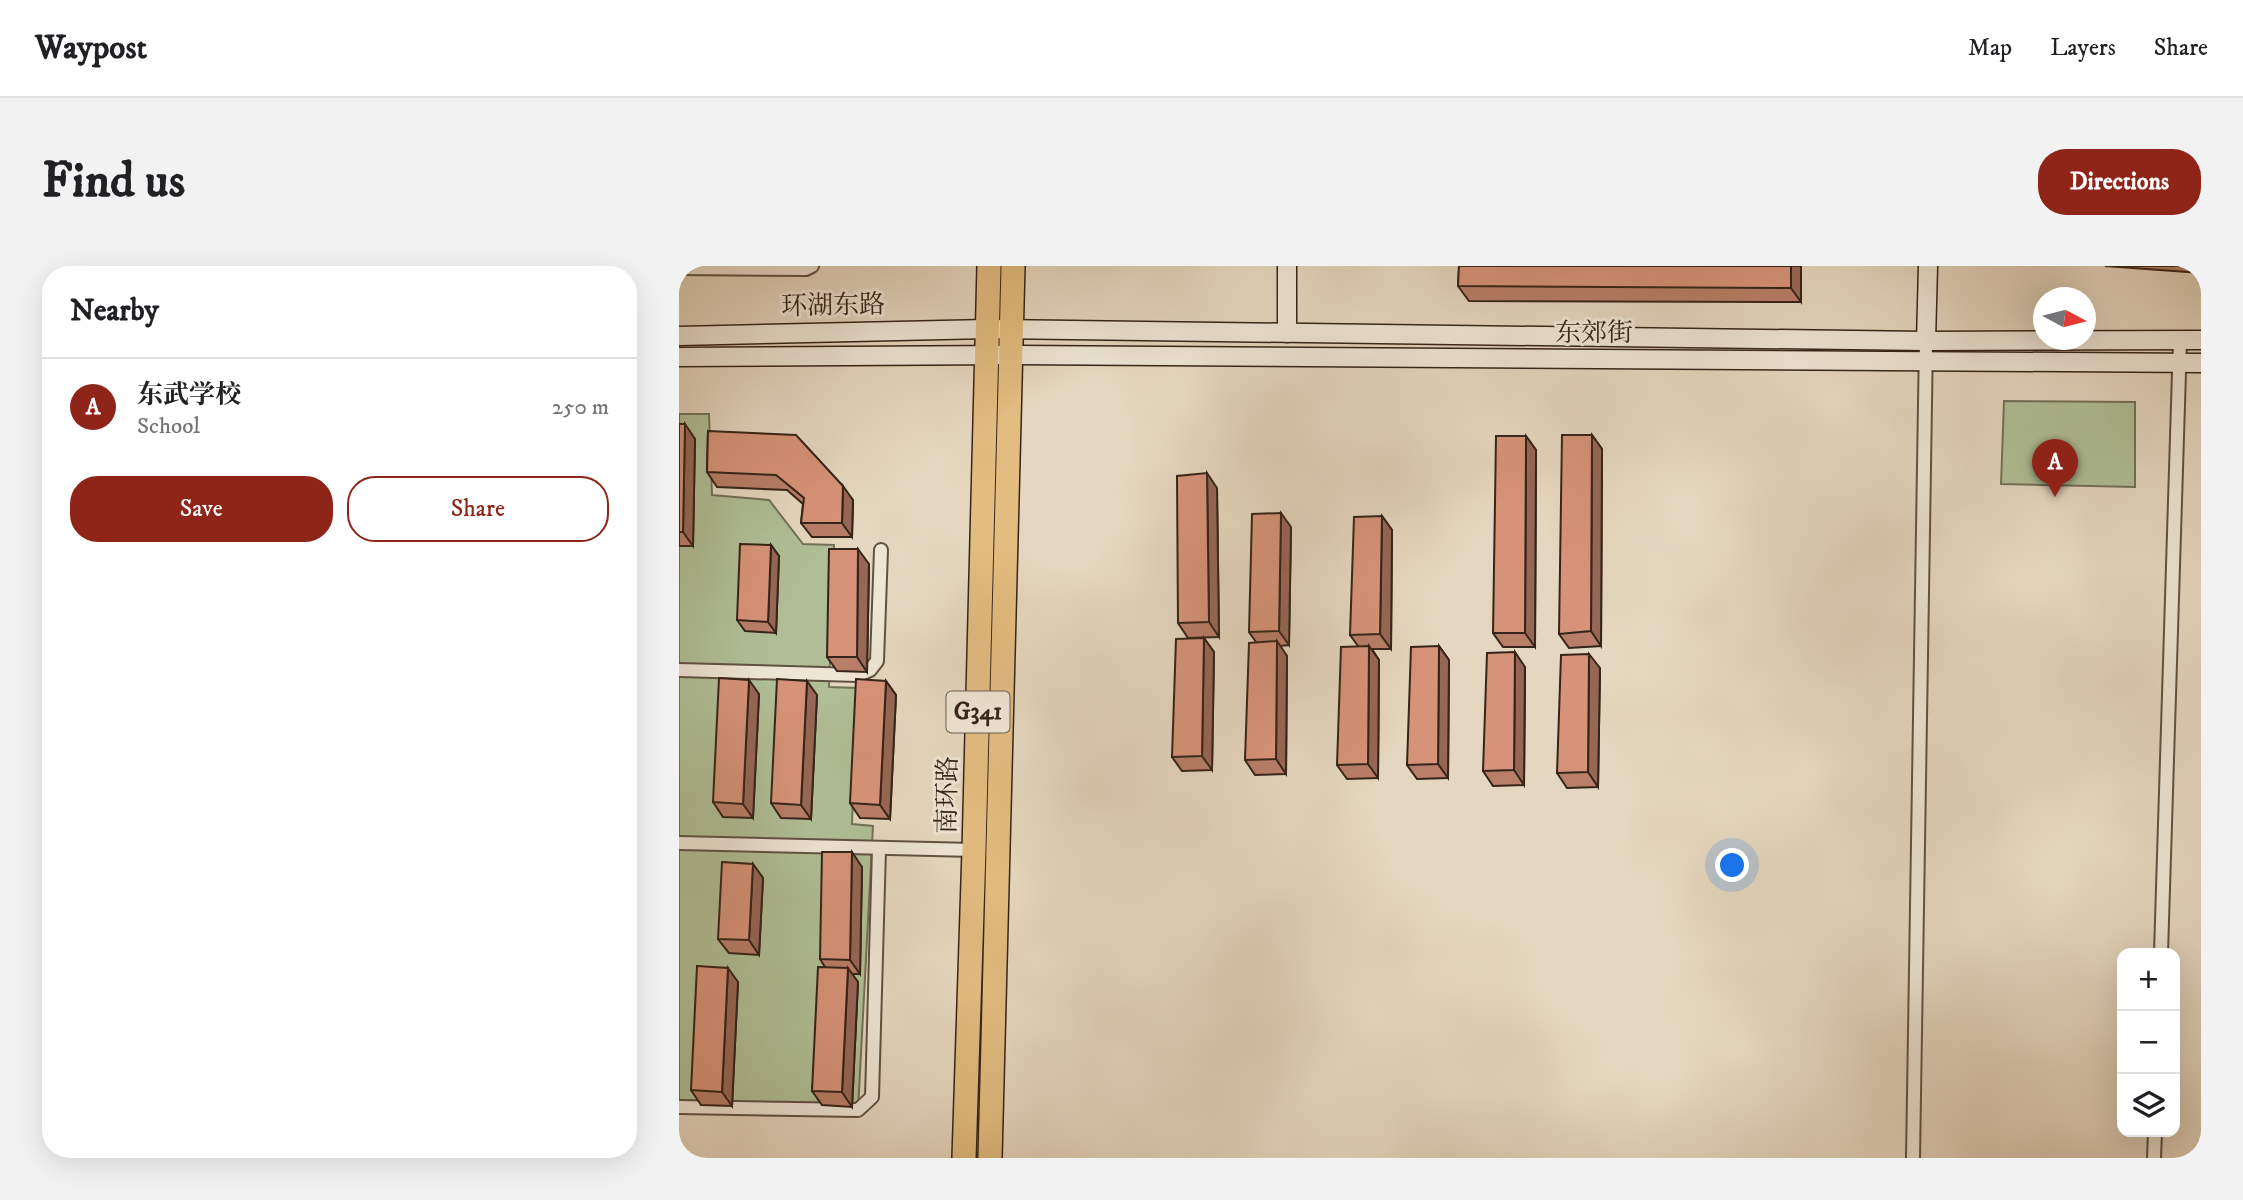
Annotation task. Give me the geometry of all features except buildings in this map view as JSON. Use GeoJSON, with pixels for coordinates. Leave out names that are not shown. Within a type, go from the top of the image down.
{"type":"FeatureCollection","features":[{"type":"Feature","properties":{"kind":"highway","name":"南环路"},"geometry":{"type":"LineString","coordinates":[[964,1158],[989,266]]}},
{"type":"Feature","properties":{"kind":"highway","name":"南环路"},"geometry":{"type":"LineString","coordinates":[[990,1158],[1013,266]]}},
{"type":"Feature","properties":{"kind":"main road"},"geometry":{"type":"LineString","coordinates":[[1287,266],[1287,333]]}},
{"type":"Feature","properties":{"kind":"main road"},"geometry":{"type":"LineString","coordinates":[[1926,341],[1928,266]]}},
{"type":"Feature","properties":{"kind":"main road","name":"东郊街"},"geometry":{"type":"LineString","coordinates":[[988,329],[1926,341],[2201,340]]}},
{"type":"Feature","properties":{"kind":"main road","name":"环湖东路"},"geometry":{"type":"LineString","coordinates":[[679,336],[988,329]]}},
{"type":"Feature","properties":{"kind":"main road","name":"东郊街"},"geometry":{"type":"LineString","coordinates":[[987,355],[2201,363]]}},
{"type":"Feature","properties":{"kind":"main road","name":"环湖东路"},"geometry":{"type":"LineString","coordinates":[[679,357],[987,355]]}},
{"type":"Feature","properties":{"kind":"street"},"geometry":{"type":"LineString","coordinates":[[679,268],[806,269],[812,266]]}},
{"type":"Feature","properties":{"kind":"street"},"geometry":{"type":"LineString","coordinates":[[2161,948],[2180,340]]}},
{"type":"Feature","properties":{"kind":"street"},"geometry":{"type":"LineString","coordinates":[[1913,1158],[1926,341]]}},
{"type":"Feature","properties":{"kind":"street"},"geometry":{"type":"LineString","coordinates":[[679,670],[858,675],[870,670],[877,661],[881,550]]}},
{"type":"Feature","properties":{"kind":"street"},"geometry":{"type":"LineString","coordinates":[[679,843],[974,850]]}},
{"type":"Feature","properties":{"kind":"street"},"geometry":{"type":"LineString","coordinates":[[679,1107],[858,1110],[872,1097],[879,849]]}},
{"type":"Feature","properties":{"kind":"street"},"geometry":{"type":"LineString","coordinates":[[2154,1158],[2155,1137]]}},
{"type":"Feature","properties":{"kind":"green space"},"geometry":{"type":"Polygon","coordinates":[[[2004,401],[2135,402],[2135,487],[2001,484],[2004,401]]]}},
{"type":"Feature","properties":{"kind":"green space"},"geometry":{"type":"Polygon","coordinates":[[[679,414],[709,414],[712,495],[769,500],[803,544],[834,545],[829,687],[857,688],[852,824],[873,826],[858,1110],[679,1106],[679,414]]]}},
{"type":"Feature","properties":{"kind":"place","name":"东武学校"},"geometry":{"type":"Point","coordinates":[2055,497]}}]}
